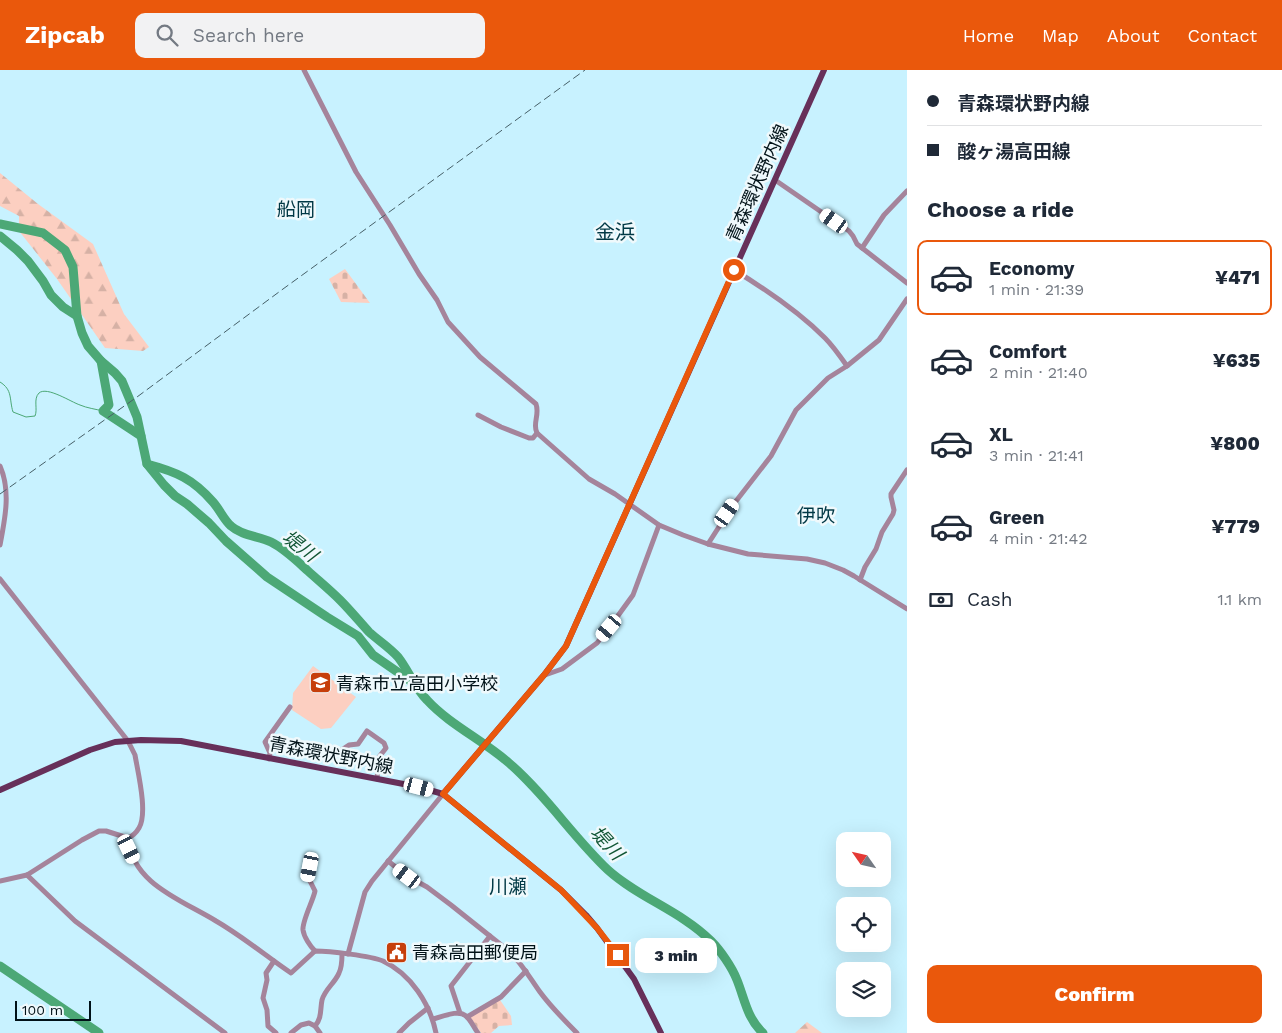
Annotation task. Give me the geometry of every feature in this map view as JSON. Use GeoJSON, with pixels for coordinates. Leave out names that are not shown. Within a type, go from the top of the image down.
{"type":"FeatureCollection","features":[{"type":"Feature","properties":{"kind":"main road","name":"青森環状野内線"},"geometry":{"type":"LineString","coordinates":[[0,790],[90,750],[114,742],[128,741],[181,742],[419,787],[443,794],[544,675],[566,646],[824,70]]}},
{"type":"Feature","properties":{"kind":"main road"},"geometry":{"type":"LineString","coordinates":[[443,794],[561,890],[586,915],[634,978],[661,1033]]}},
{"type":"Feature","properties":{"kind":"street"},"geometry":{"type":"LineString","coordinates":[[304,70],[356,172],[437,300],[448,321],[480,357],[536,404],[538,412],[535,429],[537,433],[589,479],[615,494],[659,525],[708,544],[748,554],[816,560],[843,570],[907,609]]}},
{"type":"Feature","properties":{"kind":"street"},"geometry":{"type":"LineString","coordinates":[[775,180],[849,231],[857,244],[907,283]]}},
{"type":"Feature","properties":{"kind":"street"},"geometry":{"type":"LineString","coordinates":[[862,248],[884,215],[907,191]]}},
{"type":"Feature","properties":{"kind":"street"},"geometry":{"type":"LineString","coordinates":[[734,270],[790,306],[826,339],[847,366]]}},
{"type":"Feature","properties":{"kind":"street"},"geometry":{"type":"LineString","coordinates":[[708,544],[733,505],[771,456],[796,410],[828,378],[847,366],[880,340],[907,299]]}},
{"type":"Feature","properties":{"kind":"street"},"geometry":{"type":"LineString","coordinates":[[478,415],[502,428],[528,438],[533,438],[537,433]]}},
{"type":"Feature","properties":{"kind":"street"},"geometry":{"type":"LineString","coordinates":[[0,466],[4,476],[6,493],[5,517],[0,545]]}},
{"type":"Feature","properties":{"kind":"street"},"geometry":{"type":"LineString","coordinates":[[860,580],[865,567],[876,549],[882,532],[893,514],[891,494],[907,470]]}},
{"type":"Feature","properties":{"kind":"street"},"geometry":{"type":"LineString","coordinates":[[544,675],[562,669],[596,643],[609,628],[633,594],[659,525]]}},
{"type":"Feature","properties":{"kind":"street"},"geometry":{"type":"LineString","coordinates":[[0,579],[128,741],[135,755],[143,804],[143,816],[140,827],[134,835],[128,838],[106,831],[99,831],[27,875],[0,881]]}},
{"type":"Feature","properties":{"kind":"street"},"geometry":{"type":"LineString","coordinates":[[269,759],[270,753],[265,742],[290,707]]}},
{"type":"Feature","properties":{"kind":"street"},"geometry":{"type":"LineString","coordinates":[[340,752],[349,745],[358,744],[367,731],[384,742],[386,748],[379,757],[377,779]]}},
{"type":"Feature","properties":{"kind":"street"},"geometry":{"type":"LineString","coordinates":[[315,1026],[319,1022],[321,1015],[322,999],[340,972],[365,892],[443,794]]}},
{"type":"Feature","properties":{"kind":"street"},"geometry":{"type":"LineString","coordinates":[[128,838],[129,849],[134,860],[143,874],[153,884],[163,892],[216,921],[291,973],[315,951]]}},
{"type":"Feature","properties":{"kind":"street"},"geometry":{"type":"LineString","coordinates":[[388,861],[407,876],[435,893],[510,952],[552,1007],[577,1033]]}},
{"type":"Feature","properties":{"kind":"street"},"geometry":{"type":"LineString","coordinates":[[310,867],[308,877],[315,891],[303,929],[310,946],[315,951],[382,960],[394,967],[413,985],[428,1008],[436,1033]]}},
{"type":"Feature","properties":{"kind":"street"},"geometry":{"type":"LineString","coordinates":[[27,875],[75,921],[225,1033]]}},
{"type":"Feature","properties":{"kind":"street"},"geometry":{"type":"LineString","coordinates":[[478,1033],[467,1017],[460,1013],[451,986],[490,936]]}},
{"type":"Feature","properties":{"kind":"street"},"geometry":{"type":"LineString","coordinates":[[274,961],[266,973],[267,980],[263,998],[267,1010],[268,1026],[276,1033]]}},
{"type":"Feature","properties":{"kind":"street"},"geometry":{"type":"LineString","coordinates":[[467,1017],[501,998],[526,971]]}},
{"type":"Feature","properties":{"kind":"street"},"geometry":{"type":"LineString","coordinates":[[399,1033],[428,1008]]}},
{"type":"Feature","properties":{"kind":"street"},"geometry":{"type":"LineString","coordinates":[[433,1020],[460,1013]]}},
{"type":"Feature","properties":{"kind":"street"},"geometry":{"type":"LineString","coordinates":[[291,1033],[309,1023],[315,1026],[320,1033]]}},
{"type":"Feature","properties":{"kind":"green space"},"geometry":{"type":"Polygon","coordinates":[[[0,173],[38,204],[93,244],[124,314],[149,347],[143,351],[105,348],[57,279],[19,231],[19,216],[0,206],[0,173]]]}},
{"type":"Feature","properties":{"kind":"green space"},"geometry":{"type":"Polygon","coordinates":[[[345,269],[370,303],[341,302],[329,279],[345,269]]]}},
{"type":"Feature","properties":{"kind":"green space"},"geometry":{"type":"Polygon","coordinates":[[[313,666],[356,697],[331,728],[321,729],[292,710],[293,693],[313,666]]]}},
{"type":"Feature","properties":{"kind":"green space"},"geometry":{"type":"Polygon","coordinates":[[[500,1000],[511,1016],[512,1025],[499,1026],[491,1033],[481,1033],[470,1017],[500,1000]]]}},
{"type":"Feature","properties":{"kind":"green space"},"geometry":{"type":"Polygon","coordinates":[[[807,1022],[822,1033],[795,1033],[807,1022]]]}},
{"type":"Feature","properties":{"kind":"waterway","name":"堤川"},"geometry":{"type":"LineString","coordinates":[[0,224],[43,233],[65,250],[73,267],[77,316],[82,333],[88,346],[122,381],[137,417],[147,464],[164,485],[209,523],[226,541],[267,577],[358,636],[373,655],[412,682]]}},
{"type":"Feature","properties":{"kind":"waterway","name":"堤川"},"geometry":{"type":"LineString","coordinates":[[0,236],[28,261],[51,295],[63,307],[77,316]]}},
{"type":"Feature","properties":{"kind":"waterway"},"geometry":{"type":"LineString","coordinates":[[101,361],[109,405],[103,411],[141,436]]}},
{"type":"Feature","properties":{"kind":"waterway"},"geometry":{"type":"LineString","coordinates":[[0,382],[9,392],[13,412],[26,417],[35,416],[36,398],[43,391],[53,393],[83,406],[103,411]]}},
{"type":"Feature","properties":{"kind":"waterway","name":"堤川"},"geometry":{"type":"LineString","coordinates":[[147,464],[184,477],[206,494],[235,529],[271,542],[291,555],[340,600],[369,632],[398,657],[419,690],[436,709],[499,755],[522,775],[608,870],[633,889],[687,921],[711,941],[732,970],[750,1015],[763,1033]]}},
{"type":"Feature","properties":{"kind":"waterway"},"geometry":{"type":"LineString","coordinates":[[0,966],[99,1033]]}},
{"type":"Feature","properties":{"kind":"railway"},"geometry":{"type":"LineString","coordinates":[[0,494],[137,397],[585,70]]}},
{"type":"Feature","properties":{"kind":"place","name":"青森市立高田小学校"},"geometry":{"type":"Point","coordinates":[320,683]}},
{"type":"Feature","properties":{"kind":"place","name":"青森高田郵便局"},"geometry":{"type":"Point","coordinates":[396,952]}},
{"type":"Feature","properties":{"kind":"district","name":"船岡"},"geometry":{"type":"Point","coordinates":[296,209]}},
{"type":"Feature","properties":{"kind":"district","name":"金浜"},"geometry":{"type":"Point","coordinates":[615,232]}},
{"type":"Feature","properties":{"kind":"district","name":"伊吹"},"geometry":{"type":"Point","coordinates":[816,515]}},
{"type":"Feature","properties":{"kind":"district","name":"川瀬"},"geometry":{"type":"Point","coordinates":[508,886]}},
{"type":"Feature","properties":{"kind":"route"},"geometry":{"type":"LineString","coordinates":[[618,955],[586,915],[561,890],[443,794],[544,675],[566,646],[734,270]]}}]}
